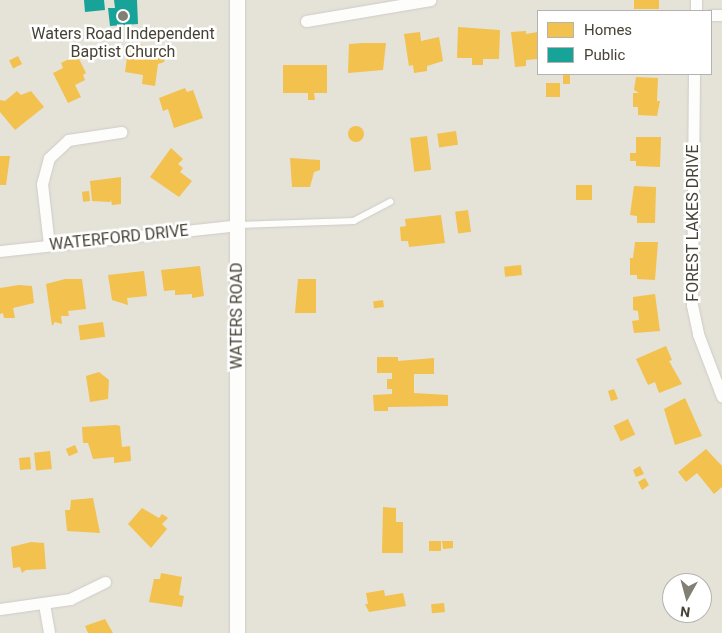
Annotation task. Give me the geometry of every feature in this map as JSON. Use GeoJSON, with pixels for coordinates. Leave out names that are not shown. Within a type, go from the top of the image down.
{"type":"FeatureCollection","features":[{"type":"Feature","properties":{"kind":"street","name":"WATERS ROAD"},"geometry":{"type":"LineString","coordinates":[[237,0],[237,633]]}},
{"type":"Feature","properties":{"kind":"street"},"geometry":{"type":"LineString","coordinates":[[306,21],[430,0]]}},
{"type":"Feature","properties":{"kind":"street","name":"FOREST LAKES DRIVE"},"geometry":{"type":"LineString","coordinates":[[694,75],[692,305],[698,334],[722,397]]}},
{"type":"Feature","properties":{"kind":"street"},"geometry":{"type":"LineString","coordinates":[[49,245],[42,184],[49,158],[63,144],[77,137],[121,132]]}},
{"type":"Feature","properties":{"kind":"street","name":"WATERFORD DRIVE"},"geometry":{"type":"LineString","coordinates":[[0,251],[238,224]]}},
{"type":"Feature","properties":{"kind":"street"},"geometry":{"type":"LineString","coordinates":[[0,609],[70,599],[105,582]]}},
{"type":"Feature","properties":{"kind":"street"},"geometry":{"type":"LineString","coordinates":[[44,604],[50,633]]}},
{"type":"Feature","properties":{"kind":"lane"},"geometry":{"type":"LineString","coordinates":[[238,224],[354,221],[390,202]]}},
{"type":"Feature","properties":{"kind":"shaded area"},"geometry":{"type":"Polygon","coordinates":[[[0,0],[722,0],[722,633],[0,633],[0,0]]]}},
{"type":"Feature","properties":{"kind":"building: Homes"},"geometry":{"type":"Polygon","coordinates":[[[634,0],[659,0],[659,9],[634,9],[634,0]]]}},
{"type":"Feature","properties":{"kind":"building: Homes"},"geometry":{"type":"Polygon","coordinates":[[[458,27],[500,30],[499,59],[483,59],[483,65],[472,65],[472,58],[457,58],[458,27]]]}},
{"type":"Feature","properties":{"kind":"building: Homes"},"geometry":{"type":"Polygon","coordinates":[[[526,31],[526,34],[537,32],[537,59],[526,60],[526,66],[515,67],[511,32],[526,31]]]}},
{"type":"Feature","properties":{"kind":"building: Homes"},"geometry":{"type":"Polygon","coordinates":[[[420,32],[421,41],[439,37],[443,61],[427,66],[427,71],[414,73],[413,65],[409,66],[404,34],[420,32]]]}},
{"type":"Feature","properties":{"kind":"building: Homes"},"geometry":{"type":"Polygon","coordinates":[[[386,43],[383,70],[348,73],[349,44],[386,43]]]}},
{"type":"Feature","properties":{"kind":"building: Homes"},"geometry":{"type":"Polygon","coordinates":[[[136,44],[159,47],[158,54],[165,58],[164,62],[158,64],[155,86],[142,84],[143,75],[125,72],[128,50],[135,51],[136,44]]]}},
{"type":"Feature","properties":{"kind":"building: Homes"},"geometry":{"type":"Polygon","coordinates":[[[77,55],[86,73],[83,75],[85,80],[75,85],[81,97],[68,103],[53,73],[63,68],[61,63],[77,55]]]}},
{"type":"Feature","properties":{"kind":"building: Homes"},"geometry":{"type":"Polygon","coordinates":[[[18,56],[22,64],[13,69],[9,61],[18,56]]]}},
{"type":"Feature","properties":{"kind":"building: Homes"},"geometry":{"type":"Polygon","coordinates":[[[283,65],[327,65],[327,93],[314,93],[315,100],[308,100],[308,93],[283,93],[283,65]]]}},
{"type":"Feature","properties":{"kind":"building: Homes"},"geometry":{"type":"Polygon","coordinates":[[[563,75],[570,75],[570,84],[563,84],[563,75]]]}},
{"type":"Feature","properties":{"kind":"building: Homes"},"geometry":{"type":"Polygon","coordinates":[[[636,77],[658,78],[657,101],[660,101],[657,116],[638,115],[638,107],[633,107],[633,93],[639,93],[634,90],[636,77]]]}},
{"type":"Feature","properties":{"kind":"building: Homes"},"geometry":{"type":"Polygon","coordinates":[[[546,83],[560,83],[560,97],[546,97],[546,83]]]}},
{"type":"Feature","properties":{"kind":"building: Homes"},"geometry":{"type":"Polygon","coordinates":[[[185,88],[187,92],[193,90],[203,118],[174,128],[168,109],[163,111],[159,98],[185,88]]]}},
{"type":"Feature","properties":{"kind":"building: Homes"},"geometry":{"type":"Polygon","coordinates":[[[17,91],[21,95],[31,91],[44,107],[15,130],[0,112],[0,100],[5,101],[17,91]]]}},
{"type":"Feature","properties":{"kind":"building: Homes"},"geometry":{"type":"Polygon","coordinates":[[[353,126],[359,126],[364,131],[362,140],[353,142],[348,137],[348,131],[353,126]]]}},
{"type":"Feature","properties":{"kind":"building: Homes"},"geometry":{"type":"Polygon","coordinates":[[[456,131],[458,145],[439,148],[437,134],[456,131]]]}},
{"type":"Feature","properties":{"kind":"building: Homes"},"geometry":{"type":"Polygon","coordinates":[[[427,136],[431,170],[414,172],[410,138],[427,136]]]}},
{"type":"Feature","properties":{"kind":"building: Homes"},"geometry":{"type":"Polygon","coordinates":[[[636,137],[661,137],[660,167],[636,166],[636,161],[630,161],[630,153],[636,153],[636,137]]]}},
{"type":"Feature","properties":{"kind":"building: Homes"},"geometry":{"type":"Polygon","coordinates":[[[171,148],[183,159],[178,164],[183,168],[180,172],[192,181],[179,197],[150,177],[171,148]]]}},
{"type":"Feature","properties":{"kind":"building: Homes"},"geometry":{"type":"Polygon","coordinates":[[[0,156],[10,156],[6,185],[0,185],[0,156]]]}},
{"type":"Feature","properties":{"kind":"building: Homes"},"geometry":{"type":"Polygon","coordinates":[[[290,158],[320,160],[320,170],[314,172],[310,187],[292,187],[290,158]]]}},
{"type":"Feature","properties":{"kind":"building: Homes"},"geometry":{"type":"Polygon","coordinates":[[[121,177],[121,204],[112,205],[111,200],[110,202],[92,201],[90,181],[121,177]]]}},
{"type":"Feature","properties":{"kind":"building: Homes"},"geometry":{"type":"Polygon","coordinates":[[[576,185],[592,185],[592,200],[576,200],[576,185]]]}},
{"type":"Feature","properties":{"kind":"building: Homes"},"geometry":{"type":"Polygon","coordinates":[[[634,186],[656,187],[655,223],[637,223],[637,216],[630,215],[634,186]]]}},
{"type":"Feature","properties":{"kind":"building: Homes"},"geometry":{"type":"Polygon","coordinates":[[[89,191],[90,201],[83,202],[82,192],[89,191]]]}},
{"type":"Feature","properties":{"kind":"building: Homes"},"geometry":{"type":"Polygon","coordinates":[[[468,210],[471,232],[458,234],[455,212],[468,210]]]}},
{"type":"Feature","properties":{"kind":"building: Homes"},"geometry":{"type":"Polygon","coordinates":[[[441,215],[445,243],[409,247],[408,241],[401,241],[400,227],[406,226],[405,219],[441,215]]]}},
{"type":"Feature","properties":{"kind":"building: Homes"},"geometry":{"type":"Polygon","coordinates":[[[635,242],[658,242],[655,280],[637,279],[637,275],[630,275],[630,258],[633,258],[635,242]]]}},
{"type":"Feature","properties":{"kind":"building: Homes"},"geometry":{"type":"Polygon","coordinates":[[[521,265],[522,275],[505,277],[504,267],[521,265]]]}},
{"type":"Feature","properties":{"kind":"building: Homes"},"geometry":{"type":"Polygon","coordinates":[[[200,266],[204,296],[192,298],[192,294],[175,295],[175,290],[164,291],[161,270],[200,266]]]}},
{"type":"Feature","properties":{"kind":"building: Homes"},"geometry":{"type":"Polygon","coordinates":[[[144,271],[147,296],[127,298],[128,305],[112,300],[108,275],[144,271]]]}},
{"type":"Feature","properties":{"kind":"building: Homes"},"geometry":{"type":"Polygon","coordinates":[[[65,279],[82,279],[86,309],[68,311],[69,316],[61,316],[62,324],[55,322],[52,326],[46,284],[65,279]]]}},
{"type":"Feature","properties":{"kind":"building: Homes"},"geometry":{"type":"Polygon","coordinates":[[[298,279],[316,279],[316,313],[295,313],[298,279]]]}},
{"type":"Feature","properties":{"kind":"building: Homes"},"geometry":{"type":"Polygon","coordinates":[[[19,285],[32,286],[34,303],[13,308],[15,318],[4,318],[3,313],[0,314],[0,288],[19,285]]]}},
{"type":"Feature","properties":{"kind":"building: Homes"},"geometry":{"type":"Polygon","coordinates":[[[655,294],[660,331],[634,333],[632,321],[639,320],[638,311],[633,310],[633,297],[655,294]]]}},
{"type":"Feature","properties":{"kind":"building: Homes"},"geometry":{"type":"Polygon","coordinates":[[[383,300],[384,307],[374,308],[373,301],[383,300]]]}},
{"type":"Feature","properties":{"kind":"building: Homes"},"geometry":{"type":"Polygon","coordinates":[[[103,322],[105,337],[80,340],[78,325],[103,322]]]}},
{"type":"Feature","properties":{"kind":"building: Homes"},"geometry":{"type":"Polygon","coordinates":[[[666,346],[672,360],[669,361],[682,384],[659,393],[655,382],[648,385],[636,359],[666,346]]]}},
{"type":"Feature","properties":{"kind":"building: Homes"},"geometry":{"type":"Polygon","coordinates":[[[377,357],[398,357],[398,361],[434,358],[434,374],[414,374],[414,393],[448,395],[448,406],[388,407],[388,411],[374,411],[373,395],[392,394],[392,389],[387,389],[387,379],[392,379],[392,373],[377,373],[377,357]]]}},
{"type":"Feature","properties":{"kind":"building: Homes"},"geometry":{"type":"Polygon","coordinates":[[[99,372],[109,380],[108,399],[90,402],[86,376],[99,372]]]}},
{"type":"Feature","properties":{"kind":"building: Homes"},"geometry":{"type":"Polygon","coordinates":[[[614,389],[618,399],[611,401],[608,391],[614,389]]]}},
{"type":"Feature","properties":{"kind":"building: Homes"},"geometry":{"type":"Polygon","coordinates":[[[685,398],[702,436],[675,445],[664,409],[685,398]]]}},
{"type":"Feature","properties":{"kind":"building: Homes"},"geometry":{"type":"Polygon","coordinates":[[[628,419],[635,434],[621,441],[613,426],[628,419]]]}},
{"type":"Feature","properties":{"kind":"building: Homes"},"geometry":{"type":"Polygon","coordinates":[[[120,426],[122,447],[130,446],[131,461],[114,463],[114,457],[93,459],[88,443],[83,443],[82,427],[120,426]]]}},
{"type":"Feature","properties":{"kind":"building: Homes"},"geometry":{"type":"Polygon","coordinates":[[[75,445],[78,452],[69,456],[66,449],[75,445]]]}},
{"type":"Feature","properties":{"kind":"building: Homes"},"geometry":{"type":"Polygon","coordinates":[[[706,449],[722,466],[722,487],[714,494],[697,473],[686,482],[678,472],[706,449]]]}},
{"type":"Feature","properties":{"kind":"building: Homes"},"geometry":{"type":"Polygon","coordinates":[[[50,451],[52,469],[36,471],[34,453],[50,451]]]}},
{"type":"Feature","properties":{"kind":"building: Homes"},"geometry":{"type":"Polygon","coordinates":[[[30,457],[31,469],[20,470],[19,458],[30,457]]]}},
{"type":"Feature","properties":{"kind":"building: Homes"},"geometry":{"type":"Polygon","coordinates":[[[640,466],[644,474],[636,477],[633,470],[640,466]]]}},
{"type":"Feature","properties":{"kind":"building: Homes"},"geometry":{"type":"Polygon","coordinates":[[[645,478],[649,485],[642,490],[638,482],[645,478]]]}},
{"type":"Feature","properties":{"kind":"building: Homes"},"geometry":{"type":"Polygon","coordinates":[[[93,498],[100,533],[67,531],[65,510],[70,510],[71,500],[93,498]]]}},
{"type":"Feature","properties":{"kind":"building: Homes"},"geometry":{"type":"Polygon","coordinates":[[[383,507],[396,508],[396,522],[403,522],[403,553],[382,553],[383,507]]]}},
{"type":"Feature","properties":{"kind":"building: Homes"},"geometry":{"type":"Polygon","coordinates":[[[142,508],[159,518],[162,514],[168,518],[162,524],[167,529],[151,548],[128,524],[142,508]]]}},
{"type":"Feature","properties":{"kind":"building: Homes"},"geometry":{"type":"Polygon","coordinates":[[[429,541],[441,541],[441,551],[429,551],[429,541]]]}},
{"type":"Feature","properties":{"kind":"building: Homes"},"geometry":{"type":"Polygon","coordinates":[[[442,541],[453,541],[453,548],[443,549],[442,541]]]}},
{"type":"Feature","properties":{"kind":"building: Homes"},"geometry":{"type":"Polygon","coordinates":[[[31,542],[44,543],[46,569],[26,570],[22,573],[20,567],[13,568],[11,547],[31,542]]]}},
{"type":"Feature","properties":{"kind":"building: Homes"},"geometry":{"type":"Polygon","coordinates":[[[161,573],[182,577],[179,595],[184,596],[182,607],[149,602],[154,579],[160,579],[161,573]]]}},
{"type":"Feature","properties":{"kind":"building: Homes"},"geometry":{"type":"Polygon","coordinates":[[[384,590],[385,596],[403,593],[406,606],[369,612],[365,604],[368,604],[366,593],[384,590]]]}},
{"type":"Feature","properties":{"kind":"building: Homes"},"geometry":{"type":"Polygon","coordinates":[[[444,603],[445,612],[432,613],[431,604],[444,603]]]}},
{"type":"Feature","properties":{"kind":"building: Homes"},"geometry":{"type":"Polygon","coordinates":[[[105,619],[113,633],[88,633],[85,626],[105,619]]]}},
{"type":"Feature","properties":{"kind":"building: Public"},"geometry":{"type":"Polygon","coordinates":[[[84,0],[104,0],[105,10],[85,12],[84,0]]]}},
{"type":"Feature","properties":{"kind":"building: Public","name":"Waters Road Independent Baptist Church"},"geometry":{"type":"Polygon","coordinates":[[[114,0],[137,0],[138,24],[110,26],[108,8],[115,8],[114,0]]]}},
{"type":"Feature","properties":{"kind":"place","name":"Waters Road Independent Baptist Church"},"geometry":{"type":"Point","coordinates":[123,16]}}]}
